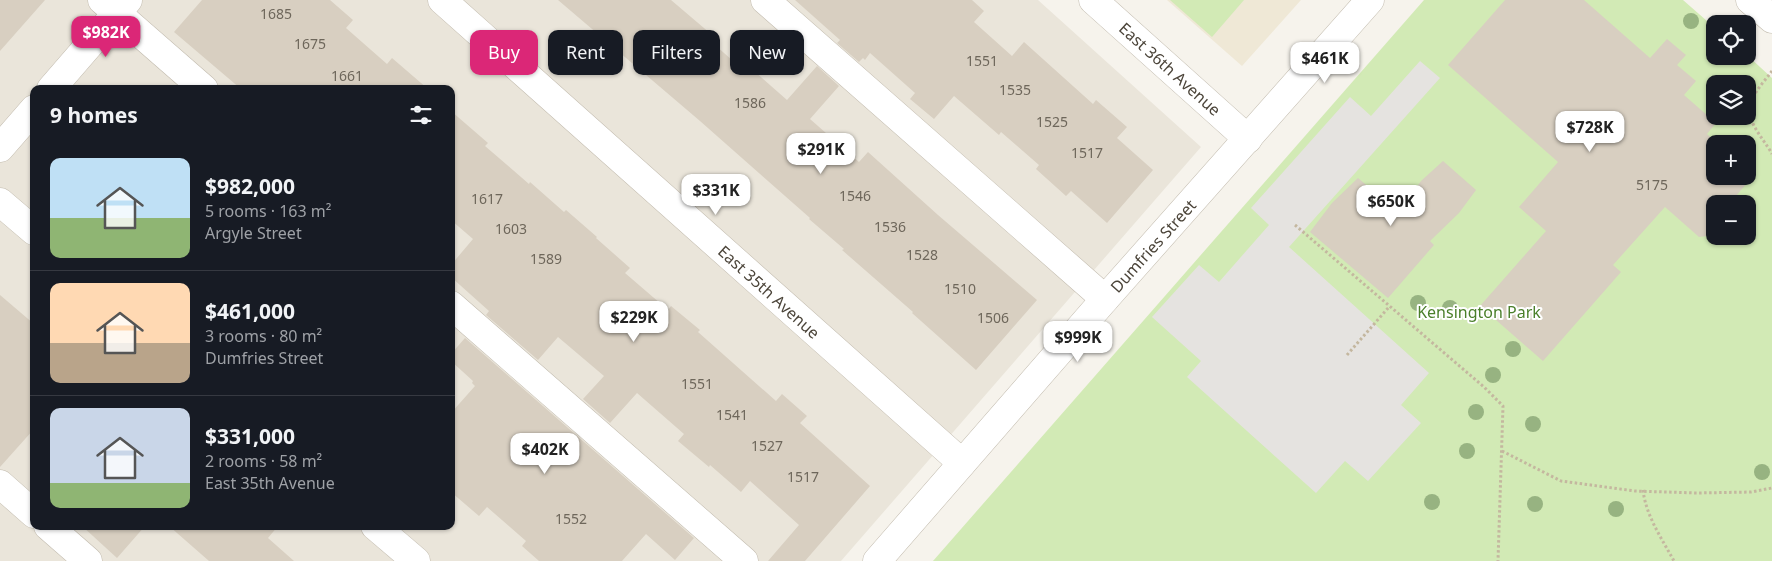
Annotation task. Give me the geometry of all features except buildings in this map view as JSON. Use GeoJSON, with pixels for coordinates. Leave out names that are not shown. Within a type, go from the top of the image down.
{"type":"FeatureCollection","features":[{"type":"Feature","properties":{"kind":"street","name":"East 35th Avenue"},"geometry":{"type":"LineString","coordinates":[[442,0],[962,463]]}},
{"type":"Feature","properties":{"kind":"street"},"geometry":{"type":"LineString","coordinates":[[765,0],[1105,300]]}},
{"type":"Feature","properties":{"kind":"street","name":"East 36th Avenue"},"geometry":{"type":"LineString","coordinates":[[1093,0],[1248,139]]}},
{"type":"Feature","properties":{"kind":"street","name":"Dumfries Street"},"geometry":{"type":"LineString","coordinates":[[877,561],[1370,0]]}},
{"type":"Feature","properties":{"kind":"street"},"geometry":{"type":"LineString","coordinates":[[1750,0],[1772,19]]}},
{"type":"Feature","properties":{"kind":"street"},"geometry":{"type":"LineString","coordinates":[[54,85],[116,4],[200,85]]}},
{"type":"Feature","properties":{"kind":"street"},"geometry":{"type":"LineString","coordinates":[[0,148],[30,113]]}},
{"type":"Feature","properties":{"kind":"street"},"geometry":{"type":"LineString","coordinates":[[0,202],[30,228]]}},
{"type":"Feature","properties":{"kind":"street"},"geometry":{"type":"LineString","coordinates":[[455,308],[744,561]]}},
{"type":"Feature","properties":{"kind":"street"},"geometry":{"type":"LineString","coordinates":[[0,484],[30,510]]}},
{"type":"Feature","properties":{"kind":"street"},"geometry":{"type":"LineString","coordinates":[[53,530],[88,561]]}},
{"type":"Feature","properties":{"kind":"street"},"geometry":{"type":"LineString","coordinates":[[380,530],[416,561]]}},
{"type":"Feature","properties":{"kind":"path"},"geometry":{"type":"LineString","coordinates":[[1772,71],[1751,98],[1748,111],[1753,124],[1772,154]]}},
{"type":"Feature","properties":{"kind":"path"},"geometry":{"type":"LineString","coordinates":[[1295,225],[1484,387],[1503,406],[1498,561]]}},
{"type":"Feature","properties":{"kind":"path"},"geometry":{"type":"LineString","coordinates":[[1347,355],[1389,307]]}},
{"type":"Feature","properties":{"kind":"path"},"geometry":{"type":"LineString","coordinates":[[1502,451],[1560,481],[1696,494],[1751,492],[1772,488]]}},
{"type":"Feature","properties":{"kind":"path"},"geometry":{"type":"LineString","coordinates":[[1643,490],[1644,500],[1653,523],[1674,561]]}},
{"type":"Feature","properties":{"kind":"shaded area"},"geometry":{"type":"Polygon","coordinates":[[[0,0],[1038,0],[1201,147],[841,561],[0,561],[0,0]]]}},
{"type":"Feature","properties":{"kind":"shaded area"},"geometry":{"type":"Polygon","coordinates":[[[1167,0],[1301,0],[1242,66],[1167,0]]]}},
{"type":"Feature","properties":{"kind":"shaded area"},"geometry":{"type":"Polygon","coordinates":[[[1420,61],[1440,78],[1289,247],[1429,373],[1401,405],[1421,423],[1368,481],[1345,461],[1316,493],[1187,377],[1201,361],[1152,317],[1199,265],[1219,282],[1269,225],[1251,208],[1350,97],[1371,116],[1420,61]]]}},
{"type":"Feature","properties":{"kind":"green space"},"geometry":{"type":"Polygon","coordinates":[[[1170,0],[1244,0],[1212,37],[1170,0]]]}},
{"type":"Feature","properties":{"kind":"green space","name":"Kensington Park"},"geometry":{"type":"Polygon","coordinates":[[[1424,0],[1683,0],[1706,20],[1706,65],[1756,65],[1756,63],[1772,78],[1772,561],[933,561],[1424,0]]]}}]}
